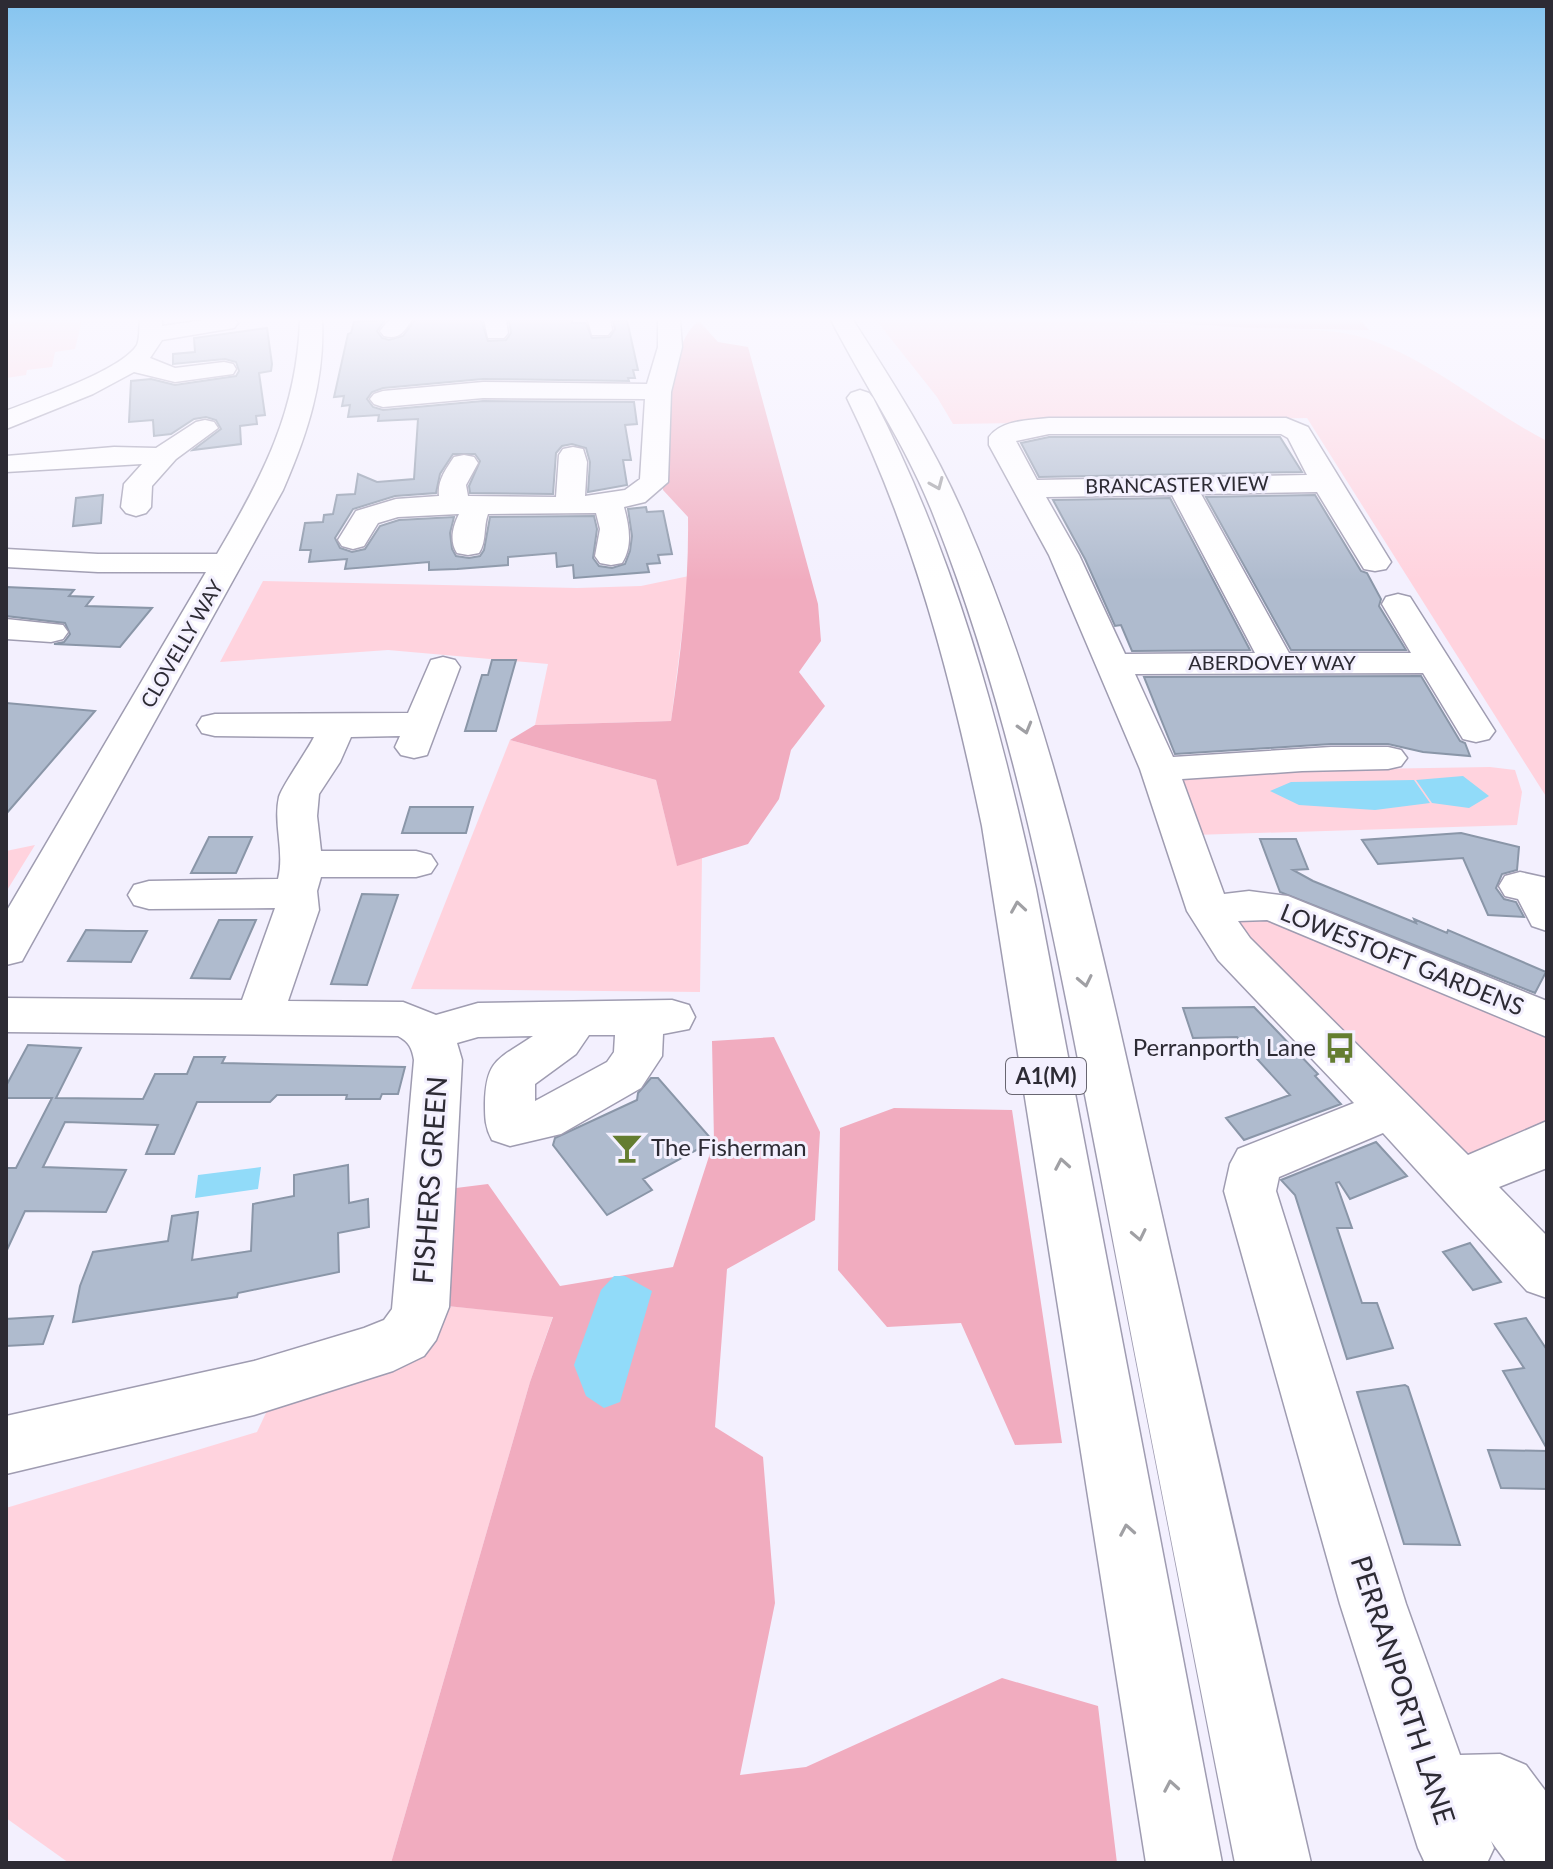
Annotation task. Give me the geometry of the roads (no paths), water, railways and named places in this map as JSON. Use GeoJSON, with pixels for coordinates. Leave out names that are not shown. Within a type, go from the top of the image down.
{"type":"FeatureCollection","features":[{"type":"Feature","properties":{"kind":"main road"},"geometry":{"type":"LineString","coordinates":[[6,421],[36,407]]}},
{"type":"Feature","properties":{"kind":"main road","name":"CLOVELLY WAY"},"geometry":{"type":"LineString","coordinates":[[6,950],[240,542],[288,447],[300,407]]}},
{"type":"Feature","properties":{"kind":"main road"},"geometry":{"type":"LineString","coordinates":[[473,419],[476,407]]}},
{"type":"Feature","properties":{"kind":"main road"},"geometry":{"type":"LineString","coordinates":[[585,407],[585,419]]}},
{"type":"Feature","properties":{"kind":"main road"},"geometry":{"type":"LineString","coordinates":[[353,540],[361,522],[375,513],[466,503],[609,505],[634,497],[654,482],[657,407]]}},
{"type":"Feature","properties":{"kind":"main road","name":"A1(M)"},"geometry":{"type":"LineString","coordinates":[[866,407],[922,536],[968,682],[992,774],[1015,889],[1184,1863]]}},
{"type":"Feature","properties":{"kind":"main road","name":"A1(M)"},"geometry":{"type":"LineString","coordinates":[[897,407],[930,469],[987,608],[1024,726],[1101,1057],[1273,1863]]}},
{"type":"Feature","properties":{"kind":"main road"},"geometry":{"type":"LineString","coordinates":[[1375,562],[1299,433],[1286,426],[1049,426],[1008,433],[1002,437],[1003,445],[1064,555],[1159,769],[1209,911],[1234,949],[1460,1180],[1547,1274]]}},
{"type":"Feature","properties":{"kind":"main road"},"geometry":{"type":"LineString","coordinates":[[6,464],[62,448],[114,455],[162,456],[205,428]]}},
{"type":"Feature","properties":{"kind":"main road"},"geometry":{"type":"LineString","coordinates":[[570,506],[575,474],[573,455]]}},
{"type":"Feature","properties":{"kind":"main road"},"geometry":{"type":"LineString","coordinates":[[136,507],[138,484],[162,460],[162,456]]}},
{"type":"Feature","properties":{"kind":"main road"},"geometry":{"type":"LineString","coordinates":[[464,463],[452,485],[466,503],[468,546]]}},
{"type":"Feature","properties":{"kind":"main road","name":"BRANCASTER VIEW"},"geometry":{"type":"LineString","coordinates":[[1029,489],[1326,483]]}},
{"type":"Feature","properties":{"kind":"main road"},"geometry":{"type":"LineString","coordinates":[[1181,484],[1276,661]]}},
{"type":"Feature","properties":{"kind":"main road"},"geometry":{"type":"LineString","coordinates":[[609,505],[615,529],[611,556]]}},
{"type":"Feature","properties":{"kind":"main road"},"geometry":{"type":"LineString","coordinates":[[6,558],[186,564],[240,542]]}},
{"type":"Feature","properties":{"kind":"main road"},"geometry":{"type":"LineString","coordinates":[[1398,604],[1476,731]]}},
{"type":"Feature","properties":{"kind":"main road"},"geometry":{"type":"LineString","coordinates":[[6,629],[51,632]]}},
{"type":"Feature","properties":{"kind":"main road","name":"ABERDOVEY WAY"},"geometry":{"type":"LineString","coordinates":[[1110,664],[1276,661],[1433,663]]}},
{"type":"Feature","properties":{"kind":"main road"},"geometry":{"type":"LineString","coordinates":[[215,725],[337,726],[418,736],[443,667]]}},
{"type":"Feature","properties":{"kind":"main road"},"geometry":{"type":"LineString","coordinates":[[259,1017],[297,910],[299,794],[321,762],[337,726]]}},
{"type":"Feature","properties":{"kind":"main road"},"geometry":{"type":"LineString","coordinates":[[1159,769],[1310,757],[1388,758]]}},
{"type":"Feature","properties":{"kind":"main road"},"geometry":{"type":"LineString","coordinates":[[149,895],[299,880],[321,864],[416,864]]}},
{"type":"Feature","properties":{"kind":"main road","name":"LOWESTOFT GARDENS"},"geometry":{"type":"LineString","coordinates":[[1209,911],[1249,905],[1273,906],[1547,1020]]}},
{"type":"Feature","properties":{"kind":"main road"},"geometry":{"type":"LineString","coordinates":[[6,1015],[403,1019],[418,1024],[429,1034],[478,1020],[656,1017],[638,1056],[624,1075],[504,1139],[510,1078],[522,1064],[553,1050],[565,1035],[566,1019]]}},
{"type":"Feature","properties":{"kind":"main road","name":"FISHERS GREEN"},"geometry":{"type":"LineString","coordinates":[[6,1445],[254,1388],[372,1352],[404,1338],[416,1322],[421,1307],[438,1060],[436,1045],[429,1034]]}},
{"type":"Feature","properties":{"kind":"main road","name":"PERRANPORTH LANE"},"geometry":{"type":"LineString","coordinates":[[1390,1109],[1256,1164],[1250,1191],[1373,1604],[1446,1820],[1500,1791],[1541,1851],[1547,1855]]}},
{"type":"Feature","properties":{"kind":"main road"},"geometry":{"type":"LineString","coordinates":[[1460,1180],[1529,1153],[1547,1141]]}},
{"type":"Feature","properties":{"kind":"water"},"geometry":{"type":"Polygon","coordinates":[[[1463,776],[1489,796],[1469,808],[1432,803],[1416,780],[1463,776]]]}},
{"type":"Feature","properties":{"kind":"water"},"geometry":{"type":"Polygon","coordinates":[[[1414,780],[1430,803],[1375,810],[1299,805],[1270,791],[1291,782],[1414,780]]]}},
{"type":"Feature","properties":{"kind":"water"},"geometry":{"type":"Polygon","coordinates":[[[261,1167],[258,1189],[195,1198],[198,1175],[261,1167]]]}},
{"type":"Feature","properties":{"kind":"water"},"geometry":{"type":"Polygon","coordinates":[[[614,1276],[625,1276],[652,1291],[620,1402],[604,1408],[586,1396],[574,1365],[601,1290],[614,1276]]]}},
{"type":"Feature","properties":{"kind":"place","name":"Perranporth Lane"},"geometry":{"type":"Point","coordinates":[1340,1048]}},
{"type":"Feature","properties":{"kind":"place","name":"The Fisherman"},"geometry":{"type":"Point","coordinates":[627,1148]}}]}
